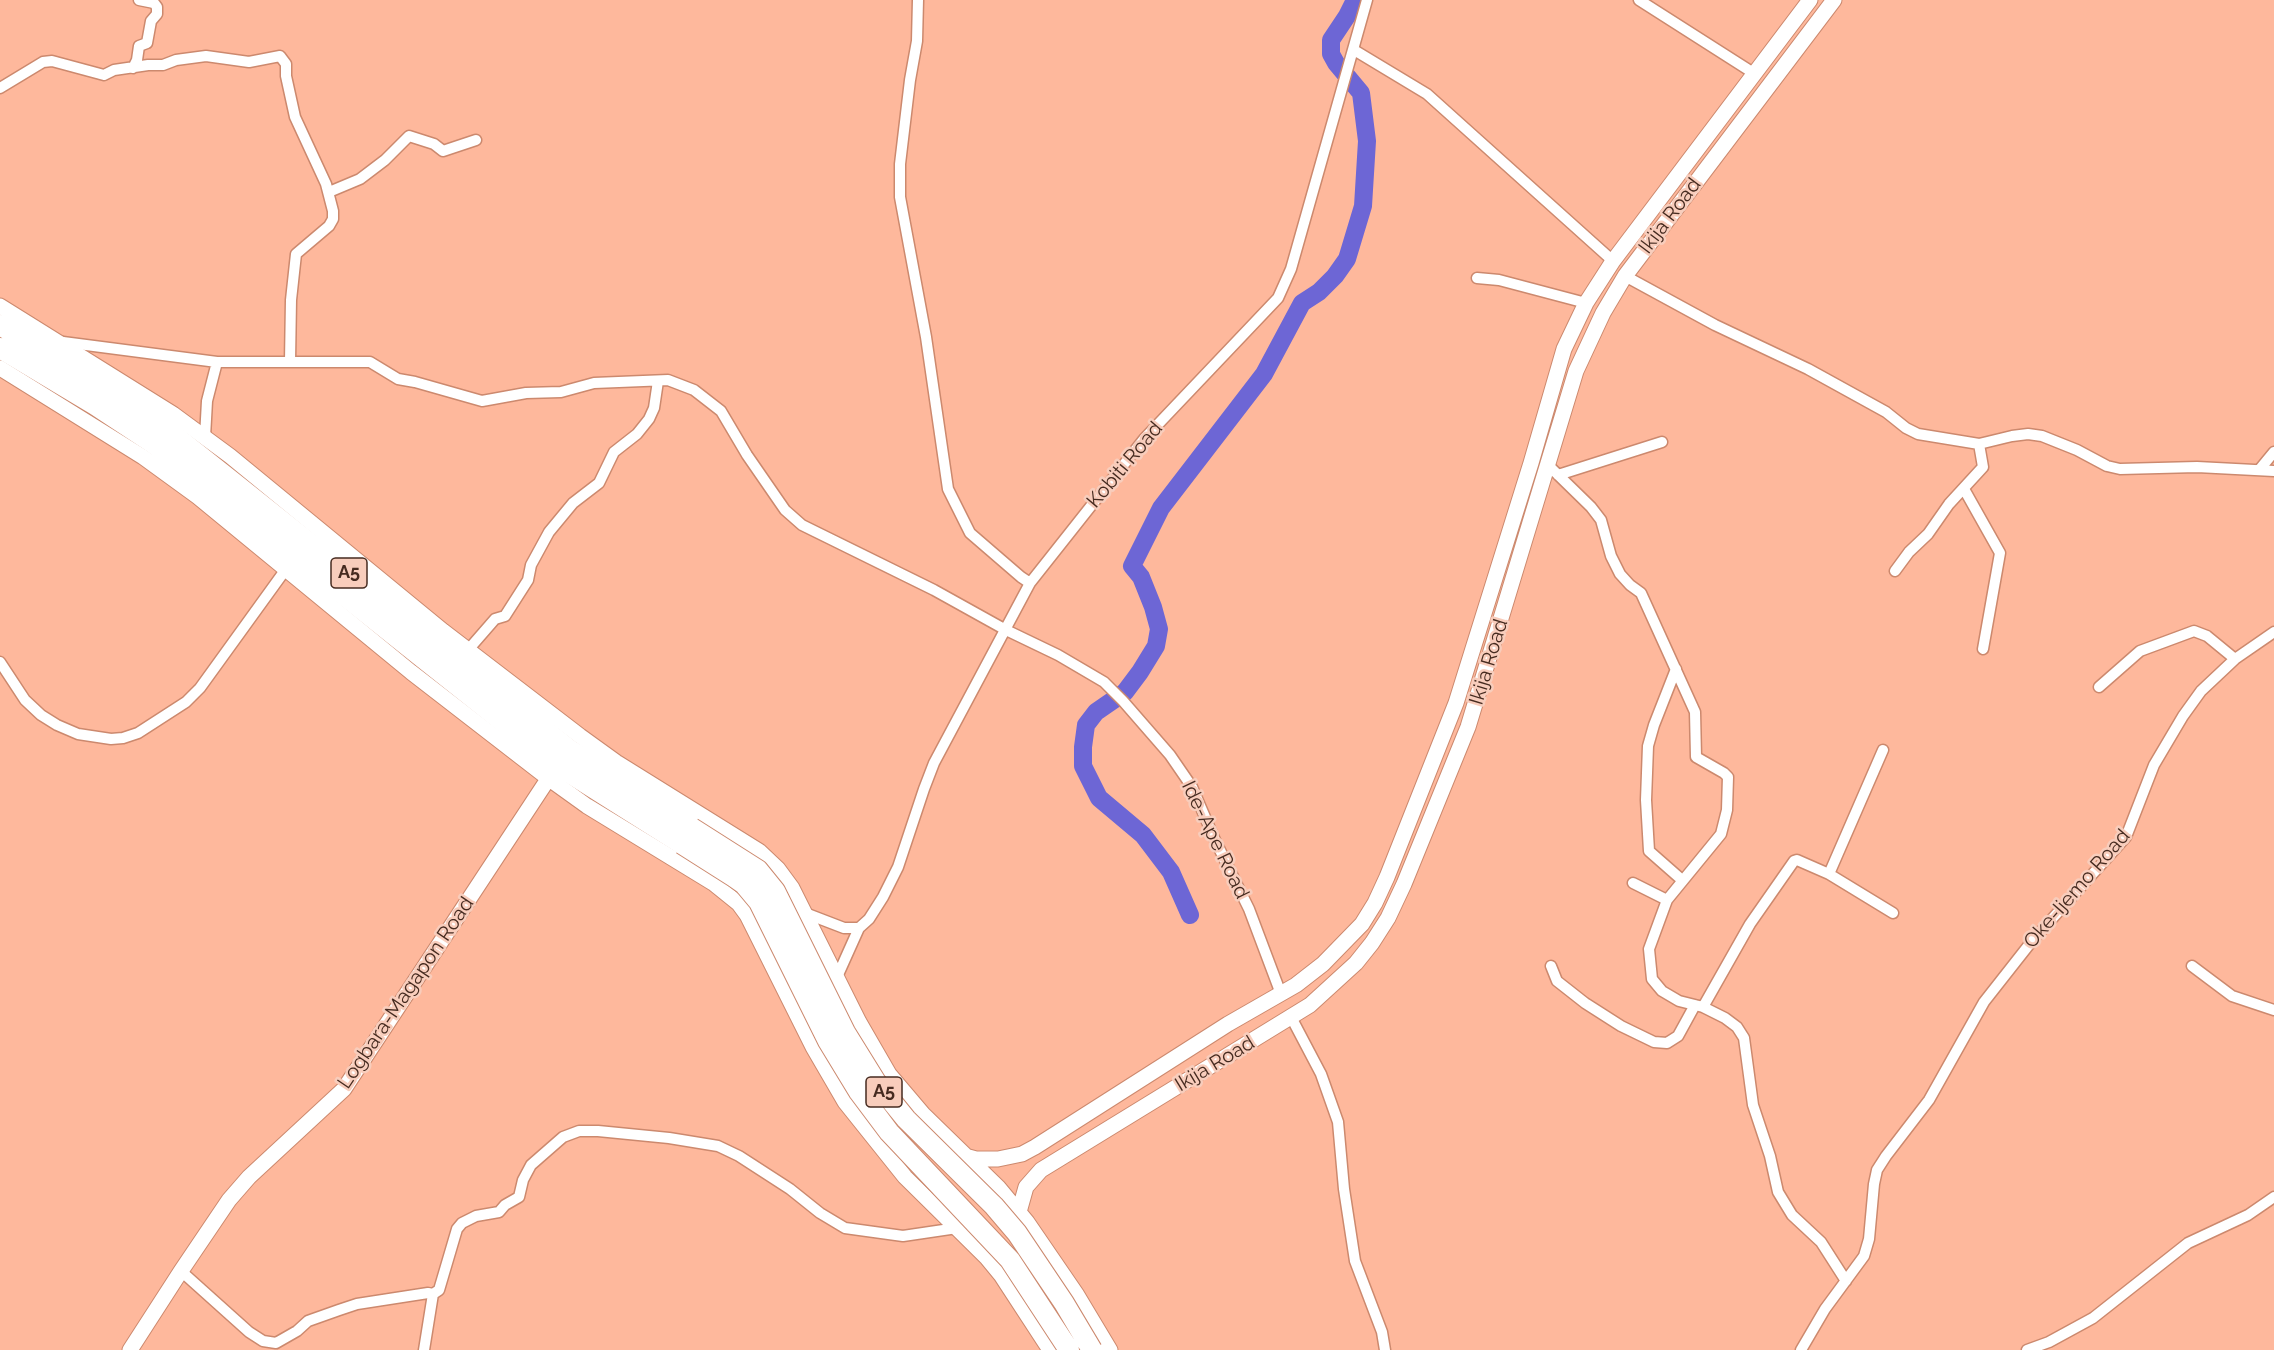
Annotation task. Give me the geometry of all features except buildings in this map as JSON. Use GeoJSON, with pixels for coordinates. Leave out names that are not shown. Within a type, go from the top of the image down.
{"type":"FeatureCollection","features":[{"type":"Feature","properties":{"kind":"highway","name":"A5"},"geometry":{"type":"LineString","coordinates":[[0,325],[105,388],[165,428],[575,743],[744,884],[759,902],[828,1041],[859,1092],[896,1140],[1010,1260],[1069,1350]]}},
{"type":"Feature","properties":{"kind":"highway","name":"A5"},"geometry":{"type":"LineString","coordinates":[[0,348],[95,405],[154,444],[553,772],[751,865],[775,891],[845,1032],[876,1082],[906,1119],[994,1206],[1017,1233],[1092,1350]]}},
{"type":"Feature","properties":{"kind":"street"},"geometry":{"type":"LineString","coordinates":[[133,68],[139,46],[147,43],[151,21],[156,14],[157,7],[154,3],[139,0]]}},
{"type":"Feature","properties":{"kind":"street"},"geometry":{"type":"LineString","coordinates":[[918,0],[917,41],[900,164],[900,197],[926,337],[948,489],[970,533],[1030,583]]}},
{"type":"Feature","properties":{"kind":"street","name":"Kobiti Road"},"geometry":{"type":"LineString","coordinates":[[837,977],[859,928],[869,919],[898,867],[934,763],[1030,583],[1144,439],[1278,298],[1291,269],[1367,0]]}},
{"type":"Feature","properties":{"kind":"street"},"geometry":{"type":"LineString","coordinates":[[1639,0],[1755,74]]}},
{"type":"Feature","properties":{"kind":"street","name":"Ikija Road"},"geometry":{"type":"LineString","coordinates":[[965,1156],[998,1160],[1035,1147],[1228,1024],[1281,994],[1323,964],[1362,924],[1376,903],[1456,703],[1564,349],[1586,303],[1613,261],[1810,0]]}},
{"type":"Feature","properties":{"kind":"street","name":"Ikija Road"},"geometry":{"type":"LineString","coordinates":[[1019,1212],[1026,1187],[1041,1170],[1310,1005],[1356,963],[1378,934],[1404,884],[1468,727],[1553,471],[1576,371],[1603,313],[1624,276],[1834,0]]}},
{"type":"Feature","properties":{"kind":"street"},"geometry":{"type":"LineString","coordinates":[[1354,50],[1427,94],[1613,261]]}},
{"type":"Feature","properties":{"kind":"street"},"geometry":{"type":"LineString","coordinates":[[0,88],[43,62],[52,61],[104,75],[114,70],[163,65],[176,60],[206,56],[249,62],[280,56],[286,64],[286,76],[295,117],[329,192],[333,212],[333,219],[325,230],[296,254],[291,300],[290,361]]}},
{"type":"Feature","properties":{"kind":"street"},"geometry":{"type":"LineString","coordinates":[[329,192],[360,179],[409,136],[434,144],[443,151],[476,140]]}},
{"type":"Feature","properties":{"kind":"street"},"geometry":{"type":"LineString","coordinates":[[1624,276],[1715,325],[1808,369],[1886,412],[1906,428],[1918,434],[1979,444],[2028,434],[2051,440],[2077,450],[2107,466],[2120,469],[2197,467],[2274,471]]}},
{"type":"Feature","properties":{"kind":"street"},"geometry":{"type":"LineString","coordinates":[[1477,278],[1499,280],[1586,303]]}},
{"type":"Feature","properties":{"kind":"street"},"geometry":{"type":"LineString","coordinates":[[0,306],[173,414],[205,437],[468,650],[575,743],[616,762],[759,851],[778,869],[792,888],[859,1022],[889,1074],[923,1114],[998,1187],[1019,1212],[1056,1262],[1110,1350]]}},
{"type":"Feature","properties":{"kind":"street","name":"Ide-Ape Road"},"geometry":{"type":"LineString","coordinates":[[56,341],[217,362],[370,362],[398,380],[415,382],[482,401],[526,393],[561,392],[594,383],[668,380],[694,390],[722,411],[747,455],[785,510],[802,525],[934,590],[1006,630],[1058,655],[1107,685],[1123,701],[1170,755],[1192,787],[1249,909],[1281,994]]}},
{"type":"Feature","properties":{"kind":"street"},"geometry":{"type":"LineString","coordinates":[[205,437],[207,401],[217,362]]}},
{"type":"Feature","properties":{"kind":"street"},"geometry":{"type":"LineString","coordinates":[[0,368],[143,457],[198,497],[411,672],[553,772],[587,806],[713,883],[739,904],[747,915],[845,1102],[905,1177],[1001,1275],[1050,1350]]}},
{"type":"Feature","properties":{"kind":"street"},"geometry":{"type":"LineString","coordinates":[[468,650],[495,619],[505,616],[528,580],[531,565],[549,532],[573,503],[599,483],[614,452],[637,434],[649,419],[654,408],[658,381]]}},
{"type":"Feature","properties":{"kind":"street"},"geometry":{"type":"LineString","coordinates":[[1553,471],[1662,442]]}},
{"type":"Feature","properties":{"kind":"street"},"geometry":{"type":"LineString","coordinates":[[1896,571],[1909,552],[1928,534],[1949,504],[1983,467],[1979,444]]}},
{"type":"Feature","properties":{"kind":"street"},"geometry":{"type":"LineString","coordinates":[[2259,469],[2274,453]]}},
{"type":"Feature","properties":{"kind":"street"},"geometry":{"type":"LineString","coordinates":[[1553,471],[1591,507],[1601,520],[1611,556],[1620,574],[1641,593],[1695,712],[1696,757],[1728,777],[1727,810],[1721,834],[1667,900],[1649,948],[1652,979],[1662,991],[1679,1001],[1699,1006],[1725,1018],[1737,1027],[1744,1038],[1753,1105],[1770,1155],[1778,1192],[1792,1215],[1821,1242],[1846,1281]]}},
{"type":"Feature","properties":{"kind":"street"},"geometry":{"type":"LineString","coordinates":[[1964,489],[2000,554],[1983,649]]}},
{"type":"Feature","properties":{"kind":"street"},"geometry":{"type":"LineString","coordinates":[[0,663],[25,700],[41,716],[85,736],[123,738],[138,733],[186,702],[200,688],[286,568]]}},
{"type":"Feature","properties":{"kind":"street"},"geometry":{"type":"LineString","coordinates":[[2099,687],[2140,651],[2194,631],[2208,636],[2235,659]]}},
{"type":"Feature","properties":{"kind":"street","name":"Oke-Ijemo Road"},"geometry":{"type":"LineString","coordinates":[[1801,1350],[1825,1309],[1867,1249],[1877,1170],[1929,1100],[1984,1002],[2032,941],[2126,837],[2154,765],[2183,716],[2201,692],[2235,659],[2274,632]]}},
{"type":"Feature","properties":{"kind":"street"},"geometry":{"type":"LineString","coordinates":[[1676,669],[1648,746],[1646,800],[1649,851],[1682,880]]}},
{"type":"Feature","properties":{"kind":"street"},"geometry":{"type":"LineString","coordinates":[[1829,874],[1883,750]]}},
{"type":"Feature","properties":{"kind":"street","name":"Logbara-Magapon Road"},"geometry":{"type":"LineString","coordinates":[[130,1350],[180,1271],[230,1200],[249,1177],[344,1089],[553,772]]}},
{"type":"Feature","properties":{"kind":"street"},"geometry":{"type":"LineString","coordinates":[[1551,966],[1557,981],[1585,1003],[1621,1026],[1654,1042],[1666,1043],[1678,1036],[1750,924],[1792,863],[1797,860],[1829,874],[1893,913]]}},
{"type":"Feature","properties":{"kind":"street"},"geometry":{"type":"LineString","coordinates":[[1633,883],[1667,900]]}},
{"type":"Feature","properties":{"kind":"street"},"geometry":{"type":"LineString","coordinates":[[805,913],[844,928],[859,928]]}},
{"type":"Feature","properties":{"kind":"street"},"geometry":{"type":"LineString","coordinates":[[2192,966],[2232,996],[2274,1010]]}},
{"type":"Feature","properties":{"kind":"street"},"geometry":{"type":"LineString","coordinates":[[1292,1017],[1321,1074],[1338,1122],[1344,1190],[1355,1261],[1383,1332],[1385,1350]]}},
{"type":"Feature","properties":{"kind":"street"},"geometry":{"type":"LineString","coordinates":[[882,1150],[923,1114]]}},
{"type":"Feature","properties":{"kind":"street"},"geometry":{"type":"LineString","coordinates":[[424,1350],[434,1294],[439,1290],[457,1229],[462,1222],[476,1216],[500,1212],[505,1205],[519,1197],[527,1169],[563,1137],[579,1131],[669,1138],[718,1146],[739,1156],[845,1228],[903,1236],[957,1228]]}},
{"type":"Feature","properties":{"kind":"street"},"geometry":{"type":"LineString","coordinates":[[2027,1350],[2049,1342],[2093,1318],[2188,1243],[2248,1215],[2274,1197]]}},
{"type":"Feature","properties":{"kind":"street"},"geometry":{"type":"LineString","coordinates":[[180,1271],[249,1332],[263,1341],[276,1343],[297,1331],[308,1321],[357,1304],[434,1294]]}},
{"type":"Feature","properties":{"kind":"street"},"geometry":{"type":"LineString","coordinates":[[357,1304],[369,1308]]}},
{"type":"Feature","properties":{"kind":"waterway"},"geometry":{"type":"LineString","coordinates":[[1190,915],[1171,872],[1143,835],[1099,798],[1083,766],[1086,725],[1096,712],[1125,692],[1156,646],[1159,629],[1153,607],[1141,577],[1132,566],[1161,508],[1264,374],[1302,303],[1319,292],[1335,276],[1347,259],[1363,206],[1367,141],[1361,93],[1336,63],[1331,54],[1331,40],[1355,0]]}}]}
